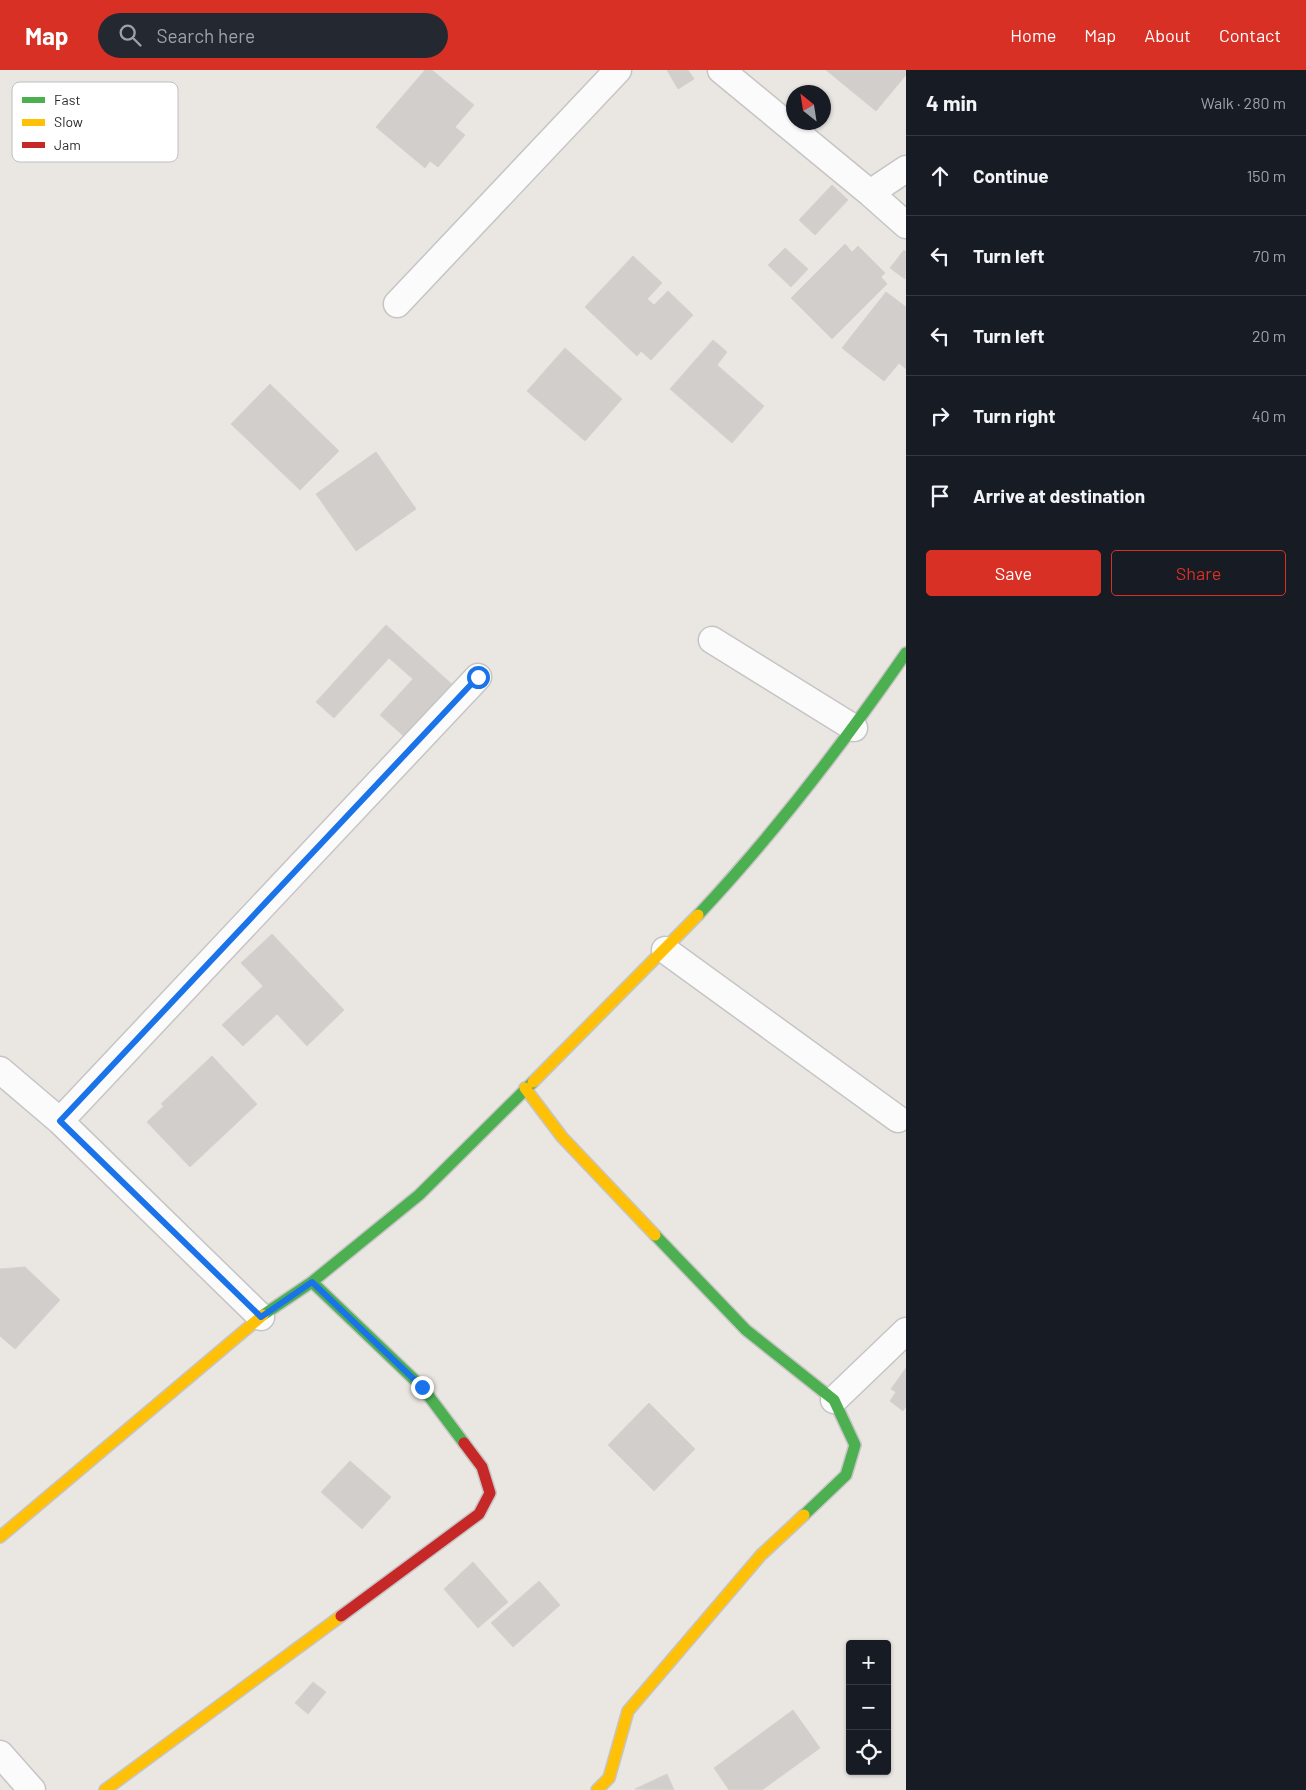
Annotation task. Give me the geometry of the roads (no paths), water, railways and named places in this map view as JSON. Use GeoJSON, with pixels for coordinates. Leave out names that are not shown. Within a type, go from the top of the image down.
{"type":"FeatureCollection","features":[{"type":"Feature","properties":{"kind":"street"},"geometry":{"type":"LineString","coordinates":[[397,304],[618,70]]}},
{"type":"Feature","properties":{"kind":"street"},"geometry":{"type":"LineString","coordinates":[[721,70],[870,193],[906,226]]}},
{"type":"Feature","properties":{"kind":"street"},"geometry":{"type":"LineString","coordinates":[[870,193],[906,169]]}},
{"type":"Feature","properties":{"kind":"street"},"geometry":{"type":"LineString","coordinates":[[712,640],[854,728]]}},
{"type":"Feature","properties":{"kind":"street"},"geometry":{"type":"LineString","coordinates":[[0,1537],[261,1317],[312,1282],[420,1195],[665,950],[726,884],[854,728],[906,653]]}},
{"type":"Feature","properties":{"kind":"street"},"geometry":{"type":"LineString","coordinates":[[60,1121],[478,677]]}},
{"type":"Feature","properties":{"kind":"street"},"geometry":{"type":"LineString","coordinates":[[665,950],[898,1119]]}},
{"type":"Feature","properties":{"kind":"street"},"geometry":{"type":"LineString","coordinates":[[0,1070],[60,1121],[261,1317]]}},
{"type":"Feature","properties":{"kind":"street"},"geometry":{"type":"LineString","coordinates":[[525,1088],[562,1137],[746,1330],[834,1400],[855,1445],[846,1475],[761,1555],[628,1711],[609,1778],[597,1790]]}},
{"type":"Feature","properties":{"kind":"street"},"geometry":{"type":"LineString","coordinates":[[105,1790],[479,1514],[490,1493],[482,1467],[422,1387],[312,1282]]}},
{"type":"Feature","properties":{"kind":"street"},"geometry":{"type":"LineString","coordinates":[[834,1400],[906,1331]]}},
{"type":"Feature","properties":{"kind":"street"},"geometry":{"type":"LineString","coordinates":[[0,1754],[32,1790]]}}]}
